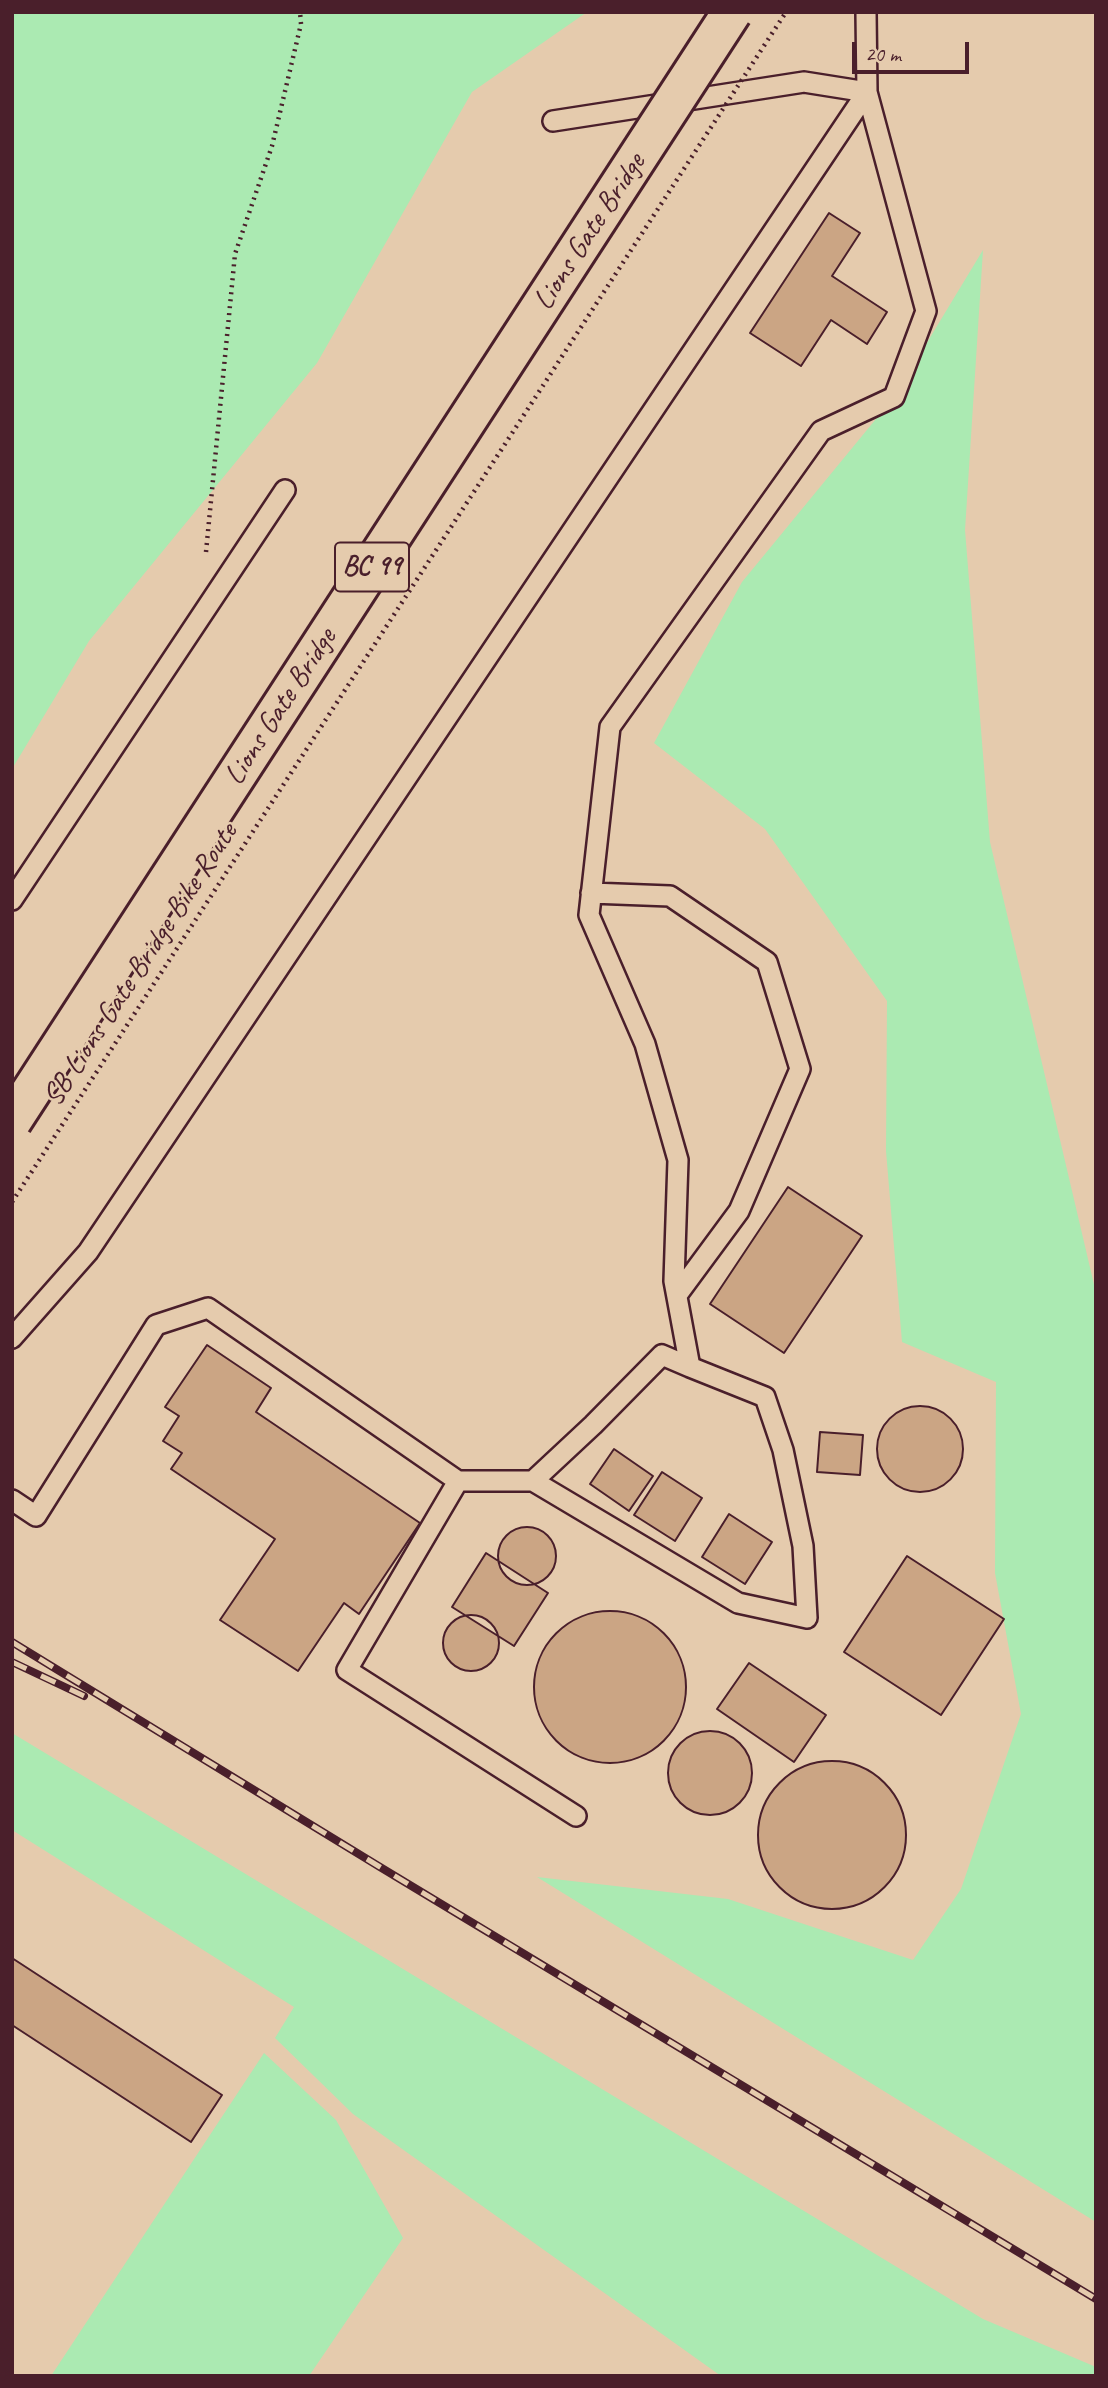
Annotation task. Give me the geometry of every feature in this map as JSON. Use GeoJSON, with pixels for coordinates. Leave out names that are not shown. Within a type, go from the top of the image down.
{"type":"FeatureCollection","features":[{"type":"Feature","properties":{"kind":"highway","name":"Lions Gate Bridge"},"geometry":{"type":"LineString","coordinates":[[12,1121],[732,12]]}},
{"type":"Feature","properties":{"kind":"lane"},"geometry":{"type":"LineString","coordinates":[[690,1367],[674,1281],[678,1160],[645,1044],[589,915],[610,727],[821,430],[894,397],[926,311],[867,92],[866,12]]}},
{"type":"Feature","properties":{"kind":"lane"},"geometry":{"type":"LineString","coordinates":[[553,121],[804,82],[867,92]]}},
{"type":"Feature","properties":{"kind":"lane"},"geometry":{"type":"LineString","coordinates":[[12,1338],[88,1252],[867,92]]}},
{"type":"Feature","properties":{"kind":"lane"},"geometry":{"type":"LineString","coordinates":[[12,900],[285,491]]}},
{"type":"Feature","properties":{"kind":"lane"},"geometry":{"type":"LineString","coordinates":[[591,893],[670,896],[767,962],[800,1069],[739,1211],[677,1295]]}},
{"type":"Feature","properties":{"kind":"lane"},"geometry":{"type":"LineString","coordinates":[[12,1500],[36,1516],[156,1325],[208,1308],[457,1481],[533,1481],[738,1603],[807,1618],[803,1546],[783,1450],[765,1396],[662,1355],[533,1481]]}},
{"type":"Feature","properties":{"kind":"lane"},"geometry":{"type":"LineString","coordinates":[[457,1481],[347,1670],[576,1816]]}},
{"type":"Feature","properties":{"kind":"path"},"geometry":{"type":"LineString","coordinates":[[200,619],[235,254],[272,146],[301,24],[300,12]]}},
{"type":"Feature","properties":{"kind":"path","name":"SB Lions Gate Bridge Bike Route"},"geometry":{"type":"LineString","coordinates":[[12,1202],[786,12]]}},
{"type":"Feature","properties":{"kind":"green space"},"geometry":{"type":"Polygon","coordinates":[[[12,12],[587,12],[472,92],[317,363],[89,641],[12,769],[12,12]]]}},
{"type":"Feature","properties":{"kind":"green space"},"geometry":{"type":"Polygon","coordinates":[[[983,250],[965,530],[990,842],[1096,1293],[1096,2222],[537,1877],[728,1899],[913,1960],[961,1889],[1021,1714],[995,1573],[996,1382],[902,1342],[886,1151],[887,1001],[765,829],[654,743],[742,582],[894,397],[983,250]]]}},
{"type":"Feature","properties":{"kind":"green space"},"geometry":{"type":"Polygon","coordinates":[[[12,1733],[983,2319],[1096,2367],[1096,2376],[721,2376],[353,2114],[275,2038],[294,2007],[12,1830],[12,1733]]]}},
{"type":"Feature","properties":{"kind":"green space"},"geometry":{"type":"Polygon","coordinates":[[[264,2053],[336,2120],[403,2238],[309,2376],[51,2376],[264,2053]]]}},
{"type":"Feature","properties":{"kind":"building"},"geometry":{"type":"Polygon","coordinates":[[[829,213],[860,233],[832,276],[887,312],[867,344],[831,320],[801,366],[750,333],[829,213]]]}},
{"type":"Feature","properties":{"kind":"building"},"geometry":{"type":"Polygon","coordinates":[[[788,1187],[862,1236],[784,1353],[710,1304],[788,1187]]]}},
{"type":"Feature","properties":{"kind":"building"},"geometry":{"type":"Polygon","coordinates":[[[207,1345],[271,1388],[256,1412],[420,1523],[359,1614],[344,1603],[298,1671],[220,1620],[275,1539],[171,1469],[182,1453],[163,1441],[179,1416],[165,1407],[207,1345]]]}},
{"type":"Feature","properties":{"kind":"building"},"geometry":{"type":"Polygon","coordinates":[[[920,1406],[944,1413],[956,1425],[963,1449],[956,1473],[944,1485],[920,1492],[896,1485],[884,1473],[877,1449],[884,1425],[896,1413],[920,1406]]]}},
{"type":"Feature","properties":{"kind":"building"},"geometry":{"type":"Polygon","coordinates":[[[820,1432],[863,1435],[860,1475],[817,1472],[820,1432]]]}},
{"type":"Feature","properties":{"kind":"building"},"geometry":{"type":"Polygon","coordinates":[[[614,1449],[653,1476],[629,1511],[590,1484],[614,1449]]]}},
{"type":"Feature","properties":{"kind":"building"},"geometry":{"type":"Polygon","coordinates":[[[662,1472],[702,1498],[675,1541],[634,1515],[662,1472]]]}},
{"type":"Feature","properties":{"kind":"building"},"geometry":{"type":"Polygon","coordinates":[[[729,1514],[772,1542],[745,1584],[702,1557],[729,1514]]]}},
{"type":"Feature","properties":{"kind":"building"},"geometry":{"type":"Polygon","coordinates":[[[527,1527],[538,1529],[551,1540],[556,1556],[554,1567],[543,1580],[527,1585],[516,1583],[503,1572],[498,1556],[500,1545],[511,1532],[527,1527]]]}},
{"type":"Feature","properties":{"kind":"building"},"geometry":{"type":"Polygon","coordinates":[[[486,1553],[548,1593],[514,1646],[452,1607],[486,1553]]]}},
{"type":"Feature","properties":{"kind":"building"},"geometry":{"type":"Polygon","coordinates":[[[907,1556],[1004,1619],[941,1715],[844,1652],[907,1556]]]}},
{"type":"Feature","properties":{"kind":"building"},"geometry":{"type":"Polygon","coordinates":[[[610,1611],[639,1617],[664,1633],[680,1658],[686,1687],[680,1716],[664,1741],[639,1757],[610,1763],[581,1757],[556,1741],[540,1716],[534,1687],[540,1658],[556,1633],[581,1617],[610,1611]]]}},
{"type":"Feature","properties":{"kind":"building"},"geometry":{"type":"Polygon","coordinates":[[[471,1615],[482,1617],[491,1623],[497,1632],[497,1654],[491,1663],[482,1669],[471,1671],[460,1669],[451,1663],[445,1654],[443,1643],[445,1632],[451,1623],[460,1617],[471,1615]]]}},
{"type":"Feature","properties":{"kind":"building"},"geometry":{"type":"Polygon","coordinates":[[[749,1663],[826,1715],[794,1762],[717,1709],[749,1663]]]}},
{"type":"Feature","properties":{"kind":"building"},"geometry":{"type":"Polygon","coordinates":[[[702,1731],[718,1731],[734,1738],[745,1749],[752,1765],[749,1789],[740,1803],[718,1815],[702,1815],[686,1808],[675,1797],[668,1781],[668,1765],[675,1749],[686,1738],[702,1731]]]}},
{"type":"Feature","properties":{"kind":"building"},"geometry":{"type":"Polygon","coordinates":[[[832,1761],[860,1767],[884,1783],[900,1807],[906,1835],[900,1863],[884,1887],[860,1903],[832,1909],[804,1903],[780,1887],[764,1863],[758,1835],[764,1807],[780,1783],[804,1767],[832,1761]]]}},
{"type":"Feature","properties":{"kind":"building"},"geometry":{"type":"Polygon","coordinates":[[[12,1958],[222,2095],[191,2142],[12,2025],[12,1958]]]}},
{"type":"Feature","properties":{"kind":"railway"},"geometry":{"type":"LineString","coordinates":[[12,1642],[1096,2299]]}},
{"type":"Feature","properties":{"kind":"railway"},"geometry":{"type":"LineString","coordinates":[[12,1662],[84,1696]]}}]}
